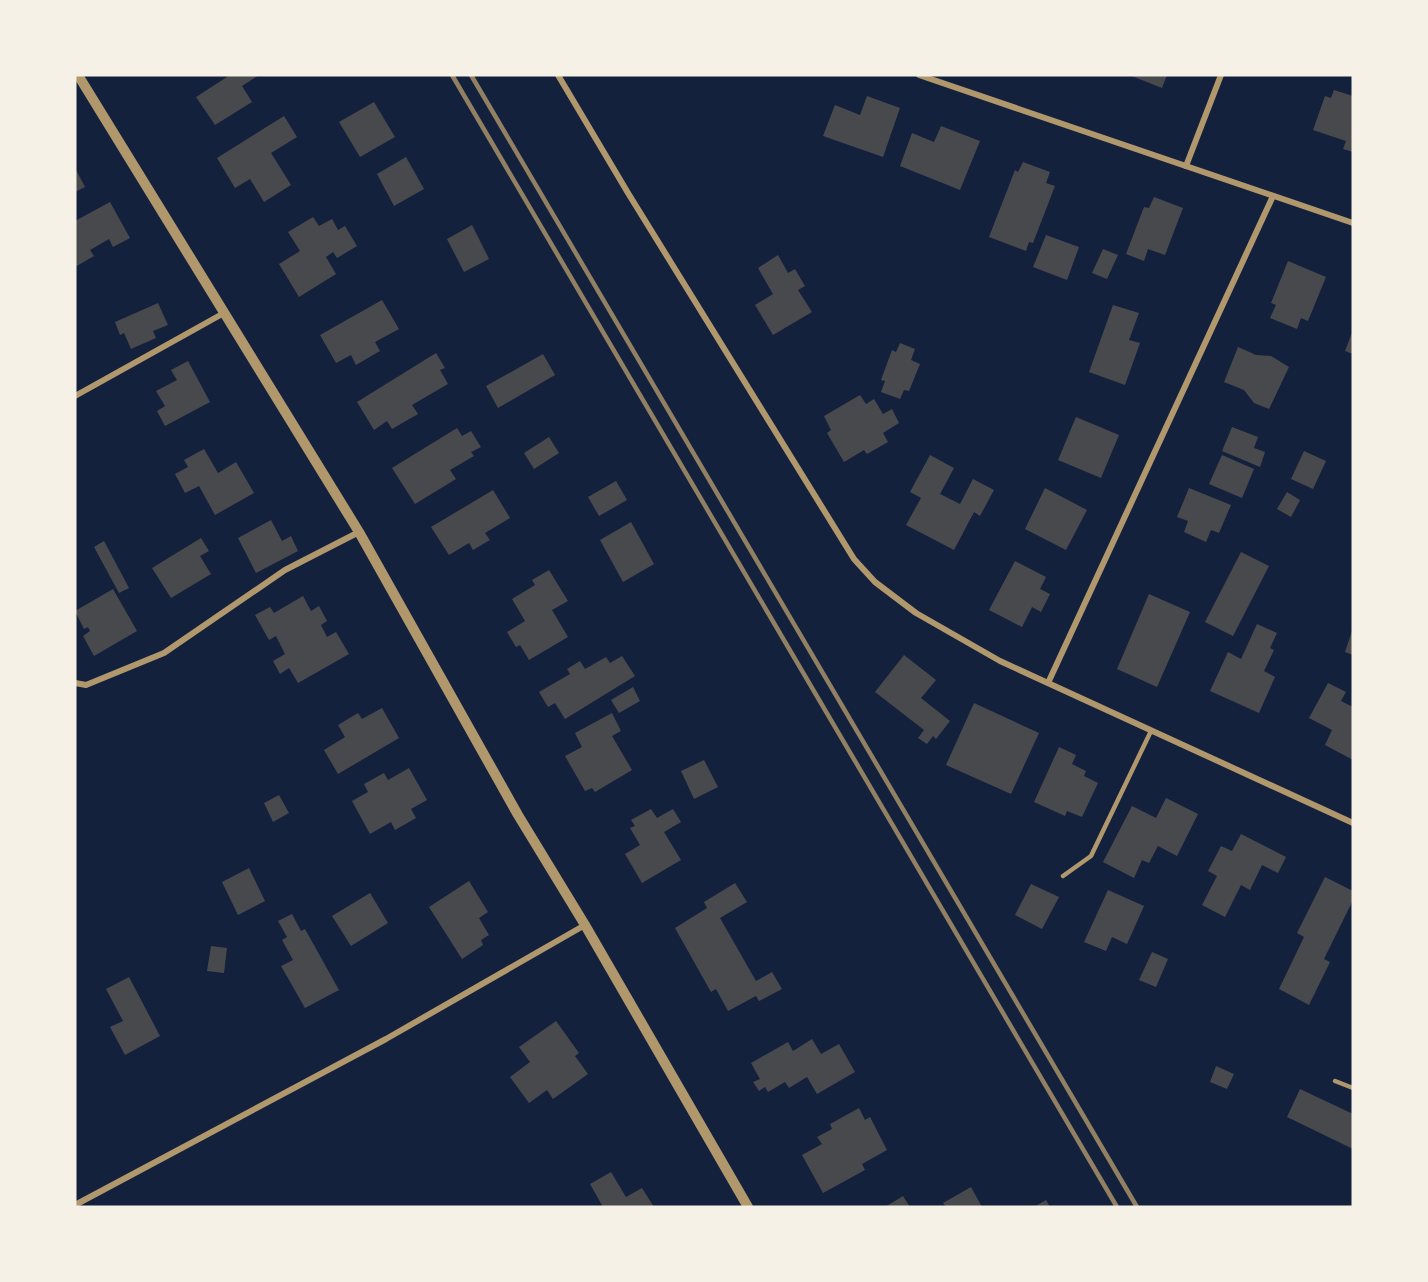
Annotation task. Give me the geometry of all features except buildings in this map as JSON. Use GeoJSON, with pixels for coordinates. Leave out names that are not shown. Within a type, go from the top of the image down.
{"type":"FeatureCollection","features":[{"type":"Feature","properties":{"kind":"street"},"geometry":{"type":"LineString","coordinates":[[78,75],[359,532],[518,815],[585,925],[748,1207]]}},
{"type":"Feature","properties":{"kind":"street"},"geometry":{"type":"LineString","coordinates":[[558,75],[628,193],[854,559],[875,582],[916,613],[1000,661],[1353,823]]}},
{"type":"Feature","properties":{"kind":"street"},"geometry":{"type":"LineString","coordinates":[[919,75],[1353,223]]}},
{"type":"Feature","properties":{"kind":"street"},"geometry":{"type":"LineString","coordinates":[[1186,166],[1221,75]]}},
{"type":"Feature","properties":{"kind":"street"},"geometry":{"type":"LineString","coordinates":[[1048,683],[1273,196]]}},
{"type":"Feature","properties":{"kind":"street"},"geometry":{"type":"LineString","coordinates":[[75,396],[225,312]]}},
{"type":"Feature","properties":{"kind":"street"},"geometry":{"type":"LineString","coordinates":[[75,684],[86,685],[164,653],[285,570],[359,532]]}},
{"type":"Feature","properties":{"kind":"street"},"geometry":{"type":"LineString","coordinates":[[75,1205],[386,1040],[585,925]]}},
{"type":"Feature","properties":{"kind":"lane"},"geometry":{"type":"LineString","coordinates":[[1063,876],[1091,856],[1151,731]]}},
{"type":"Feature","properties":{"kind":"lane"},"geometry":{"type":"LineString","coordinates":[[1335,1081],[1353,1088]]}},
{"type":"Feature","properties":{"kind":"railway"},"geometry":{"type":"LineString","coordinates":[[452,75],[1117,1207]]}},
{"type":"Feature","properties":{"kind":"railway"},"geometry":{"type":"LineString","coordinates":[[471,75],[1137,1207]]}}]}
